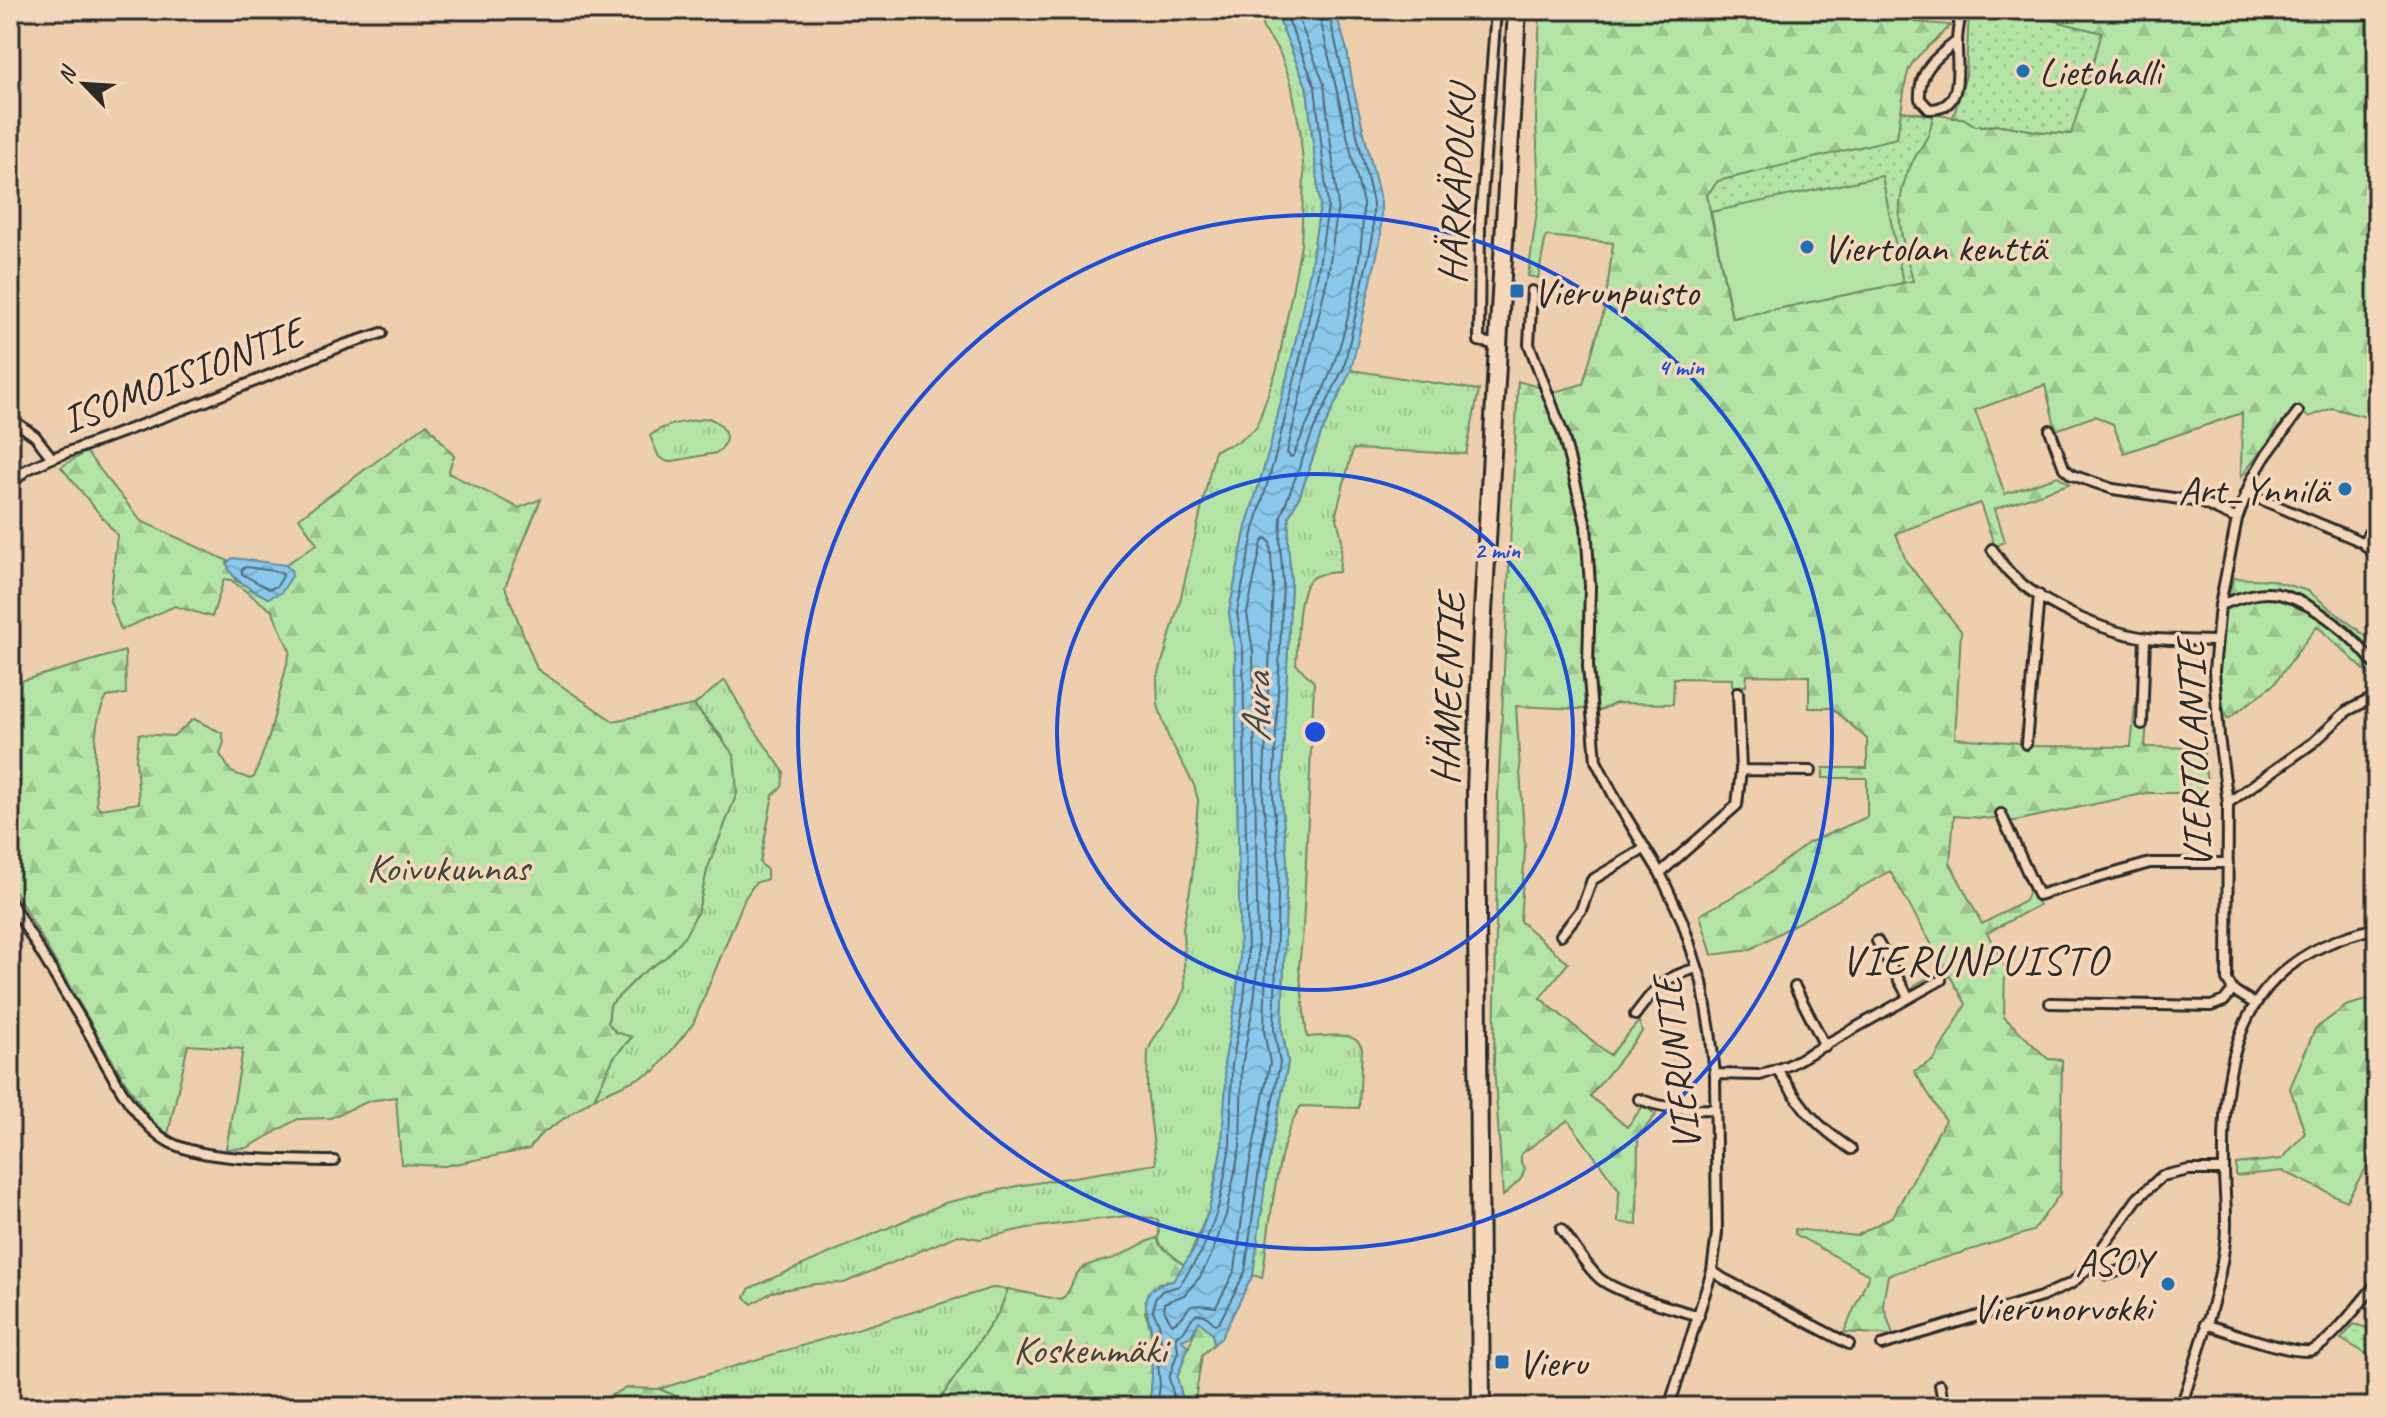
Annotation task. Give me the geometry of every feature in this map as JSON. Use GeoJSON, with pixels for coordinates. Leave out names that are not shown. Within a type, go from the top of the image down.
{"type":"FeatureCollection","features":[{"type":"Feature","properties":{"kind":"highway","name":"HÄMEENTIE"},"geometry":{"type":"LineString","coordinates":[[1481,1407],[1476,791],[1482,630],[1517,10]]}},
{"type":"Feature","properties":{"kind":"highway","name":"HÄMEENTIE"},"geometry":{"type":"LineString","coordinates":[[1482,1275],[1489,1309],[1492,1407]]}},
{"type":"Feature","properties":{"kind":"street","name":"HÄRKÄPOLKU"},"geometry":{"type":"LineString","coordinates":[[1496,10],[1480,224],[1479,341],[1499,345]]}},
{"type":"Feature","properties":{"kind":"street"},"geometry":{"type":"LineString","coordinates":[[1957,41],[1930,62],[1920,84],[1920,99],[1929,109],[1946,105],[1956,91],[1961,10]]}},
{"type":"Feature","properties":{"kind":"street","name":"VIERUNTIE"},"geometry":{"type":"LineString","coordinates":[[1532,291],[1529,344],[1563,434],[1586,525],[1590,586],[1588,666],[1596,761],[1660,873],[1682,920],[1702,982],[1715,1074],[1717,1233],[1712,1271],[1669,1407]]}},
{"type":"Feature","properties":{"kind":"street","name":"ISOMOISIONTIE"},"geometry":{"type":"LineString","coordinates":[[10,485],[26,470],[52,458],[382,333]]}},
{"type":"Feature","properties":{"kind":"street","name":"VIERTOLANTIE"},"geometry":{"type":"LineString","coordinates":[[2233,990],[2227,980],[2228,803],[2216,706],[2215,641],[2237,519],[2246,493],[2265,457],[2298,412]]}},
{"type":"Feature","properties":{"kind":"street"},"geometry":{"type":"LineString","coordinates":[[10,418],[35,436],[52,458]]}},
{"type":"Feature","properties":{"kind":"street"},"geometry":{"type":"LineString","coordinates":[[2050,430],[2064,468],[2072,475],[2113,489],[2200,502],[2237,519]]}},
{"type":"Feature","properties":{"kind":"street"},"geometry":{"type":"LineString","coordinates":[[2246,493],[2363,543],[2377,557]]}},
{"type":"Feature","properties":{"kind":"street"},"geometry":{"type":"LineString","coordinates":[[2363,543],[2377,520]]}},
{"type":"Feature","properties":{"kind":"street"},"geometry":{"type":"LineString","coordinates":[[1992,549],[2010,573],[2039,595],[2081,617],[2119,632],[2145,638],[2215,641]]}},
{"type":"Feature","properties":{"kind":"street"},"geometry":{"type":"LineString","coordinates":[[2220,605],[2252,594],[2280,594],[2314,610],[2340,629],[2366,652],[2377,667]]}},
{"type":"Feature","properties":{"kind":"street"},"geometry":{"type":"LineString","coordinates":[[2026,744],[2039,595]]}},
{"type":"Feature","properties":{"kind":"street"},"geometry":{"type":"LineString","coordinates":[[2142,724],[2145,638]]}},
{"type":"Feature","properties":{"kind":"street"},"geometry":{"type":"LineString","coordinates":[[1660,873],[1737,805],[1741,770],[1738,692]]}},
{"type":"Feature","properties":{"kind":"street"},"geometry":{"type":"LineString","coordinates":[[2228,803],[2314,742],[2347,711],[2377,696]]}},
{"type":"Feature","properties":{"kind":"street"},"geometry":{"type":"LineString","coordinates":[[1741,770],[1811,771]]}},
{"type":"Feature","properties":{"kind":"street"},"geometry":{"type":"LineString","coordinates":[[2001,814],[2038,895],[2150,863],[2228,863]]}},
{"type":"Feature","properties":{"kind":"street"},"geometry":{"type":"LineString","coordinates":[[1561,935],[1581,910],[1592,880],[1644,849]]}},
{"type":"Feature","properties":{"kind":"street"},"geometry":{"type":"LineString","coordinates":[[10,901],[130,1102],[159,1134],[172,1144],[198,1151],[251,1159],[334,1161]]}},
{"type":"Feature","properties":{"kind":"street"},"geometry":{"type":"LineString","coordinates":[[2181,1407],[2218,1283],[2226,1239],[2224,1116],[2232,1057],[2240,1031],[2255,1004],[2277,976],[2306,955],[2339,938],[2377,928]]}},
{"type":"Feature","properties":{"kind":"street"},"geometry":{"type":"LineString","coordinates":[[1877,941],[1909,998]]}},
{"type":"Feature","properties":{"kind":"street"},"geometry":{"type":"LineString","coordinates":[[1635,1015],[1650,995],[1672,975],[1697,968]]}},
{"type":"Feature","properties":{"kind":"street"},"geometry":{"type":"LineString","coordinates":[[1715,1074],[1760,1075],[1777,1069],[1825,1046],[1941,980]]}},
{"type":"Feature","properties":{"kind":"street"},"geometry":{"type":"LineString","coordinates":[[1795,987],[1825,1046]]}},
{"type":"Feature","properties":{"kind":"street"},"geometry":{"type":"LineString","coordinates":[[2050,1003],[2211,1006],[2224,1001],[2233,990],[2255,1004]]}},
{"type":"Feature","properties":{"kind":"street"},"geometry":{"type":"LineString","coordinates":[[1777,1069],[1805,1112],[1821,1130],[1851,1149]]}},
{"type":"Feature","properties":{"kind":"street"},"geometry":{"type":"LineString","coordinates":[[1639,1099],[1660,1108],[1715,1109]]}},
{"type":"Feature","properties":{"kind":"street"},"geometry":{"type":"LineString","coordinates":[[1882,1345],[2041,1297],[2072,1283],[2093,1261],[2137,1199],[2162,1176],[2189,1170],[2223,1170]]}},
{"type":"Feature","properties":{"kind":"street"},"geometry":{"type":"LineString","coordinates":[[1561,1229],[1602,1281],[1699,1316]]}},
{"type":"Feature","properties":{"kind":"street"},"geometry":{"type":"LineString","coordinates":[[2093,1261],[2107,1275],[2136,1265]]}},
{"type":"Feature","properties":{"kind":"street"},"geometry":{"type":"LineString","coordinates":[[1712,1271],[1849,1344]]}},
{"type":"Feature","properties":{"kind":"street"},"geometry":{"type":"LineString","coordinates":[[2205,1324],[2287,1349],[2312,1350],[2337,1328],[2377,1283]]}},
{"type":"Feature","properties":{"kind":"street"},"geometry":{"type":"LineString","coordinates":[[1940,1385],[1944,1407]]}},
{"type":"Feature","properties":{"kind":"green space"},"geometry":{"type":"Polygon","coordinates":[[[1259,10],[1275,10],[1307,88],[1320,206],[1295,344],[1269,451],[1246,527],[1229,612],[1235,653],[1240,960],[1224,1065],[1226,1082],[1222,1145],[1209,1210],[1185,1266],[1160,1245],[1157,1238],[1158,1221],[1127,1216],[1027,1228],[980,1239],[958,1235],[844,1283],[815,1284],[772,1292],[752,1304],[745,1297],[750,1288],[945,1203],[1017,1186],[1156,1164],[1147,1089],[1148,1051],[1185,988],[1183,928],[1192,878],[1198,800],[1194,785],[1168,736],[1158,705],[1157,680],[1181,597],[1215,450],[1238,442],[1256,428],[1277,369],[1301,245],[1304,175],[1300,130],[1291,82],[1279,51],[1263,28],[1259,10]]]}},
{"type":"Feature","properties":{"kind":"green space"},"geometry":{"type":"Polygon","coordinates":[[[1540,10],[1915,10],[1915,22],[1950,25],[1910,67],[1901,111],[1963,118],[1976,126],[2003,125],[2070,134],[2101,33],[2012,10],[2377,10],[2377,420],[2332,408],[2309,417],[2294,408],[2241,477],[2242,413],[2124,453],[2113,424],[2095,416],[2056,430],[2045,385],[1975,410],[2005,494],[2058,476],[2069,484],[1995,509],[2005,541],[1995,547],[1980,503],[1896,533],[1906,561],[1961,631],[1955,738],[2021,743],[2024,716],[2034,713],[2031,746],[2131,747],[2135,707],[2148,708],[2145,747],[2203,748],[2208,793],[2147,793],[2010,822],[2016,835],[2007,840],[1996,819],[1954,816],[1950,863],[1982,924],[2025,901],[2029,890],[2039,905],[1987,933],[2005,967],[2004,1017],[2048,1059],[2062,1060],[2060,1194],[2033,1231],[1888,1275],[1883,1304],[1893,1335],[1844,1332],[1869,1275],[1795,1234],[1795,1229],[1856,1236],[1893,1216],[1945,1120],[1914,1071],[1934,1060],[1966,1004],[1950,976],[1920,993],[1915,985],[1945,968],[1890,871],[1749,950],[1712,955],[1700,915],[1755,884],[1808,843],[1867,817],[1867,778],[1823,778],[1823,768],[1867,768],[1867,739],[1832,708],[1809,708],[1809,676],[1747,675],[1746,686],[1732,686],[1732,679],[1674,678],[1673,704],[1616,703],[1601,710],[1516,706],[1525,850],[1520,921],[1568,963],[1540,998],[1610,1055],[1639,1021],[1642,1032],[1590,1096],[1627,1127],[1644,1105],[1656,1115],[1638,1136],[1637,1225],[1618,1222],[1619,1190],[1568,1120],[1521,1154],[1521,1163],[1525,1168],[1521,1179],[1503,1196],[1494,1065],[1498,796],[1518,381],[1554,392],[1583,384],[1605,307],[1613,243],[1546,236],[1538,278],[1528,276],[1539,197],[1536,120],[1540,10]],[[1882,176],[1707,195],[1732,318],[1882,176]]]}},
{"type":"Feature","properties":{"kind":"green space"},"geometry":{"type":"Polygon","coordinates":[[[1969,10],[2012,10],[2102,33],[2071,134],[2003,125],[1976,126],[1963,118],[1953,118],[1966,75],[1969,10]]]}},
{"type":"Feature","properties":{"kind":"green space","name":"Viertolan kenttä"},"geometry":{"type":"Polygon","coordinates":[[[1901,111],[1933,116],[1928,136],[1906,177],[1900,206],[1902,235],[1913,281],[1732,318],[1707,195],[1718,181],[1897,138],[1901,111]]]}},
{"type":"Feature","properties":{"kind":"green space","name":"Viertolan kenttä"},"geometry":{"type":"Polygon","coordinates":[[[1882,176],[1903,283],[1732,318],[1711,212],[1882,176]]]}},
{"type":"Feature","properties":{"kind":"green space"},"geometry":{"type":"Polygon","coordinates":[[[1351,370],[1479,390],[1466,454],[1353,449],[1336,514],[1342,540],[1339,572],[1312,578],[1302,597],[1296,664],[1314,682],[1299,967],[1307,1037],[1346,1036],[1359,1042],[1362,1048],[1359,1108],[1301,1106],[1292,1121],[1280,1164],[1262,1278],[1253,1275],[1254,1260],[1267,1170],[1288,1062],[1282,1030],[1287,861],[1281,797],[1291,583],[1289,516],[1300,495],[1321,434],[1351,370]]]}},
{"type":"Feature","properties":{"kind":"green space"},"geometry":{"type":"Polygon","coordinates":[[[709,418],[720,425],[726,439],[716,453],[668,462],[659,457],[650,436],[656,431],[670,425],[709,418]]]}},
{"type":"Feature","properties":{"kind":"green space","name":"Koivukunnas"},"geometry":{"type":"Polygon","coordinates":[[[427,424],[454,456],[448,473],[519,508],[541,499],[505,587],[537,669],[613,721],[694,705],[734,755],[737,793],[707,870],[698,911],[685,936],[667,956],[640,975],[610,1005],[608,1023],[615,1032],[632,1037],[614,1057],[594,1098],[540,1135],[529,1149],[445,1166],[401,1164],[396,1097],[369,1101],[330,1118],[298,1119],[247,1148],[226,1149],[243,1049],[188,1045],[168,1134],[152,1121],[122,1077],[10,883],[10,681],[21,681],[125,651],[126,694],[107,697],[98,721],[95,764],[97,805],[101,809],[139,803],[136,759],[139,734],[173,736],[194,719],[222,733],[224,742],[220,754],[231,772],[250,779],[254,777],[269,737],[290,651],[272,611],[231,580],[224,579],[212,617],[175,606],[121,630],[110,601],[117,535],[61,467],[86,452],[141,521],[228,561],[235,580],[268,598],[291,570],[285,565],[317,544],[299,518],[427,424]]]}},
{"type":"Feature","properties":{"kind":"green space"},"geometry":{"type":"Polygon","coordinates":[[[2234,578],[2271,580],[2308,591],[2377,645],[2377,715],[2369,707],[2374,679],[2317,626],[2274,684],[2228,719],[2223,705],[2219,669],[2225,609],[2234,578]]]}},
{"type":"Feature","properties":{"kind":"green space"},"geometry":{"type":"Polygon","coordinates":[[[725,680],[749,722],[784,772],[782,787],[773,795],[760,863],[767,870],[767,879],[755,883],[745,898],[693,1024],[655,1071],[594,1098],[614,1057],[631,1038],[615,1032],[608,1023],[610,1005],[640,975],[667,956],[698,911],[707,870],[737,793],[723,738],[694,705],[725,680]]]}},
{"type":"Feature","properties":{"kind":"green space"},"geometry":{"type":"Polygon","coordinates":[[[2366,1000],[2377,1001],[2377,1150],[2346,1201],[2283,1171],[2236,1176],[2236,1164],[2282,1159],[2305,1133],[2290,1088],[2315,1029],[2346,1006],[2366,1000]]]}},
{"type":"Feature","properties":{"kind":"green space","name":"Koskenmäki"},"geometry":{"type":"Polygon","coordinates":[[[1157,1238],[1160,1245],[1185,1266],[1173,1281],[1158,1283],[1145,1312],[1153,1346],[1149,1407],[935,1407],[999,1312],[1008,1289],[1060,1300],[1085,1266],[1118,1257],[1157,1238]]]}},
{"type":"Feature","properties":{"kind":"green space"},"geometry":{"type":"Polygon","coordinates":[[[992,1288],[1008,1289],[999,1312],[935,1407],[726,1407],[678,1397],[659,1389],[992,1288]]]}},
{"type":"Feature","properties":{"kind":"green space"},"geometry":{"type":"Polygon","coordinates":[[[1199,1320],[1212,1333],[1214,1344],[1202,1355],[1194,1407],[1180,1407],[1181,1392],[1177,1378],[1199,1320]]]}},
{"type":"Feature","properties":{"kind":"green space"},"geometry":{"type":"Polygon","coordinates":[[[2354,1324],[2377,1331],[2377,1360],[2341,1339],[2354,1324]]]}},
{"type":"Feature","properties":{"kind":"green space"},"geometry":{"type":"Polygon","coordinates":[[[626,1388],[659,1389],[678,1397],[726,1407],[587,1407],[626,1388]]]}},
{"type":"Feature","properties":{"kind":"water","name":"Aura"},"geometry":{"type":"Polygon","coordinates":[[[1275,10],[1335,10],[1381,203],[1381,237],[1351,370],[1321,434],[1300,495],[1289,516],[1291,583],[1281,797],[1287,861],[1282,1030],[1288,1062],[1267,1170],[1253,1275],[1221,1338],[1214,1344],[1212,1333],[1199,1321],[1191,1336],[1182,1340],[1188,1347],[1177,1378],[1181,1392],[1180,1407],[1149,1407],[1152,1372],[1148,1351],[1152,1341],[1146,1300],[1149,1292],[1157,1286],[1173,1281],[1195,1248],[1209,1210],[1222,1145],[1226,1082],[1224,1065],[1240,960],[1235,653],[1229,612],[1246,527],[1269,451],[1295,344],[1320,206],[1307,88],[1275,10]]]}},
{"type":"Feature","properties":{"kind":"water"},"geometry":{"type":"Polygon","coordinates":[[[233,558],[285,565],[292,576],[281,593],[268,598],[233,575],[227,563],[233,558]]]}},
{"type":"Feature","properties":{"kind":"place","name":"Lietohalli"},"geometry":{"type":"Point","coordinates":[2023,71]}},
{"type":"Feature","properties":{"kind":"place","name":"Viertolan kenttä"},"geometry":{"type":"Point","coordinates":[1807,247]}},
{"type":"Feature","properties":{"kind":"place","name":"Vierunpuisto"},"geometry":{"type":"Point","coordinates":[1517,291]}},
{"type":"Feature","properties":{"kind":"place","name":"Art_Ynnilä"},"geometry":{"type":"Point","coordinates":[2345,489]}},
{"type":"Feature","properties":{"kind":"place","name":"ASOY Vierunorvokki"},"geometry":{"type":"Point","coordinates":[2168,1284]}},
{"type":"Feature","properties":{"kind":"place","name":"Vieru"},"geometry":{"type":"Point","coordinates":[1502,1362]}},
{"type":"Feature","properties":{"kind":"district","name":"VIERUNPUISTO"},"geometry":{"type":"Point","coordinates":[1975,959]}}]}
